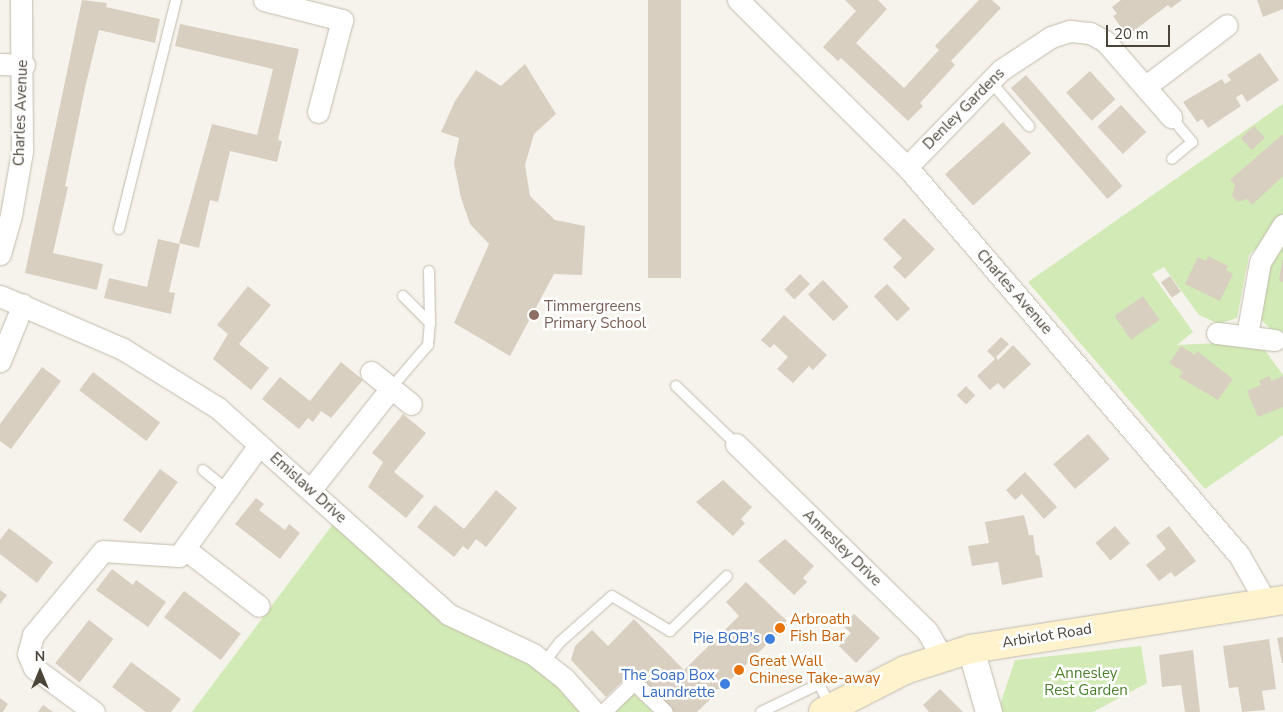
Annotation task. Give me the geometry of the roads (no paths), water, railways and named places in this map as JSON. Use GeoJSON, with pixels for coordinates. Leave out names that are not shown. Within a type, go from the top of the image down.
{"type":"FeatureCollection","features":[{"type":"Feature","properties":{"kind":"main road","name":"Arbirlot Road"},"geometry":{"type":"LineString","coordinates":[[827,710],[905,670],[971,649],[1275,602]]}},
{"type":"Feature","properties":{"kind":"street","name":"Charles Avenue"},"geometry":{"type":"LineString","coordinates":[[0,254],[11,215],[22,151],[24,65],[21,0]]}},
{"type":"Feature","properties":{"kind":"street"},"geometry":{"type":"LineString","coordinates":[[264,0],[342,20],[318,112]]}},
{"type":"Feature","properties":{"kind":"street","name":"Charles Avenue"},"geometry":{"type":"LineString","coordinates":[[738,0],[907,167],[1239,555],[1275,602]]}},
{"type":"Feature","properties":{"kind":"street"},"geometry":{"type":"LineString","coordinates":[[1146,86],[1227,25]]}},
{"type":"Feature","properties":{"kind":"street","name":"Denley Gardens"},"geometry":{"type":"LineString","coordinates":[[907,167],[1000,70],[1051,37],[1070,31],[1090,33],[1105,42],[1146,86],[1171,117]]}},
{"type":"Feature","properties":{"kind":"street"},"geometry":{"type":"LineString","coordinates":[[0,64],[24,65]]}},
{"type":"Feature","properties":{"kind":"street"},"geometry":{"type":"LineString","coordinates":[[1247,336],[1260,262],[1283,225]]}},
{"type":"Feature","properties":{"kind":"street","name":"Emislaw Drive"},"geometry":{"type":"LineString","coordinates":[[0,296],[23,304],[123,349],[218,408],[311,489],[448,614],[544,663],[564,678],[594,712]]}},
{"type":"Feature","properties":{"kind":"street"},"geometry":{"type":"LineString","coordinates":[[0,361],[23,304]]}},
{"type":"Feature","properties":{"kind":"street"},"geometry":{"type":"LineString","coordinates":[[1217,333],[1275,340]]}},
{"type":"Feature","properties":{"kind":"street"},"geometry":{"type":"LineString","coordinates":[[371,372],[411,404]]}},
{"type":"Feature","properties":{"kind":"street"},"geometry":{"type":"LineString","coordinates":[[311,489],[391,388]]}},
{"type":"Feature","properties":{"kind":"street","name":"Annesley Drive"},"geometry":{"type":"LineString","coordinates":[[736,444],[927,631],[942,657]]}},
{"type":"Feature","properties":{"kind":"street"},"geometry":{"type":"LineString","coordinates":[[94,712],[34,668],[28,654],[33,635],[103,551],[175,558],[185,549],[259,445]]}},
{"type":"Feature","properties":{"kind":"street"},"geometry":{"type":"LineString","coordinates":[[185,549],[259,606]]}},
{"type":"Feature","properties":{"kind":"street"},"geometry":{"type":"LineString","coordinates":[[971,649],[989,712]]}},
{"type":"Feature","properties":{"kind":"street"},"geometry":{"type":"LineString","coordinates":[[603,712],[634,682],[665,712]]}},
{"type":"Feature","properties":{"kind":"lane"},"geometry":{"type":"LineString","coordinates":[[119,229],[176,0]]}},
{"type":"Feature","properties":{"kind":"lane"},"geometry":{"type":"LineString","coordinates":[[990,81],[1029,126]]}},
{"type":"Feature","properties":{"kind":"lane"},"geometry":{"type":"LineString","coordinates":[[1171,117],[1192,142],[1172,159]]}},
{"type":"Feature","properties":{"kind":"lane"},"geometry":{"type":"LineString","coordinates":[[391,388],[428,345],[430,323],[429,271]]}},
{"type":"Feature","properties":{"kind":"lane"},"geometry":{"type":"LineString","coordinates":[[403,296],[430,323]]}},
{"type":"Feature","properties":{"kind":"lane"},"geometry":{"type":"LineString","coordinates":[[676,386],[736,444]]}},
{"type":"Feature","properties":{"kind":"lane"},"geometry":{"type":"LineString","coordinates":[[202,470],[228,490]]}},
{"type":"Feature","properties":{"kind":"lane"},"geometry":{"type":"LineString","coordinates":[[544,663],[560,642],[612,596],[670,631],[727,576]]}},
{"type":"Feature","properties":{"kind":"lane"},"geometry":{"type":"LineString","coordinates":[[761,712],[818,684],[827,710]]}},
{"type":"Feature","properties":{"kind":"place","name":"Timmergreens Primary School"},"geometry":{"type":"Point","coordinates":[534,315]}},
{"type":"Feature","properties":{"kind":"place","name":"Arbroath Fish Bar"},"geometry":{"type":"Point","coordinates":[780,628]}},
{"type":"Feature","properties":{"kind":"place","name":"Pie BOB's"},"geometry":{"type":"Point","coordinates":[770,639]}},
{"type":"Feature","properties":{"kind":"place","name":"Great Wall Chinese Take-away"},"geometry":{"type":"Point","coordinates":[739,670]}},
{"type":"Feature","properties":{"kind":"place","name":"The Soap Box Laundrette"},"geometry":{"type":"Point","coordinates":[725,684]}},
{"type":"Feature","properties":{"kind":"park label","name":"Annesley Rest Garden"},"geometry":{"type":"Point","coordinates":[1086,682]}}]}
